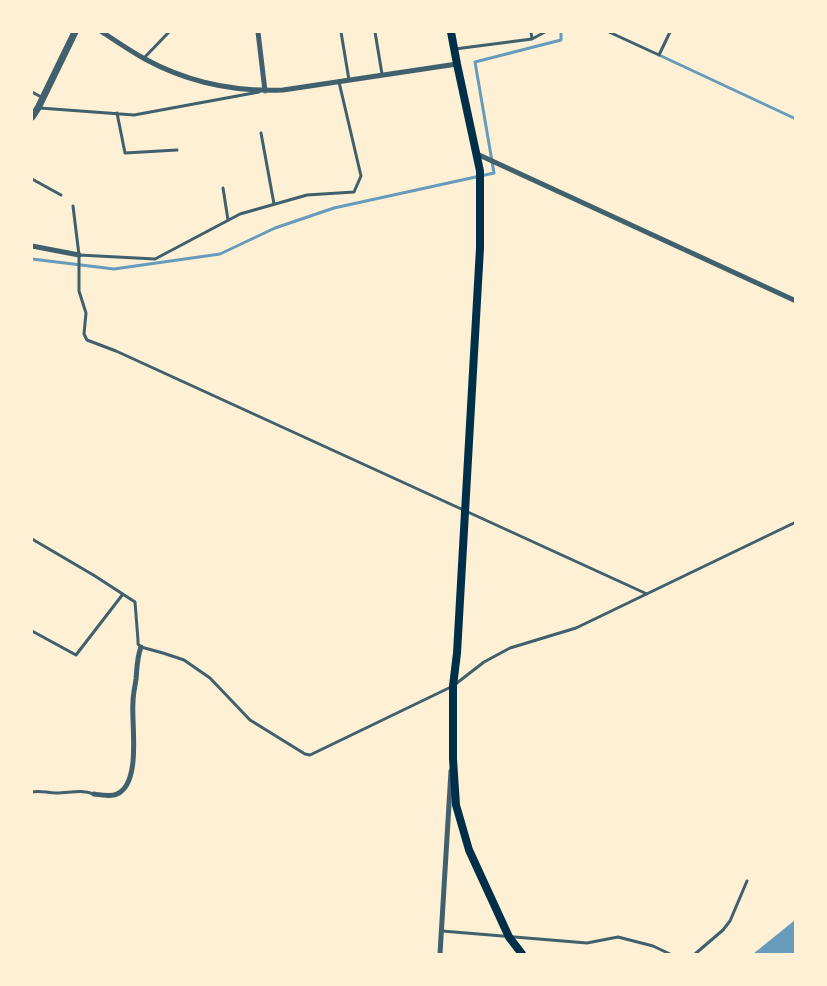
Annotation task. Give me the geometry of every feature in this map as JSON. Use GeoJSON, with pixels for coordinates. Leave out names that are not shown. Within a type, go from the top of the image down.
{"type":"FeatureCollection","features":[{"type":"Feature","properties":{"kind":"main road"},"geometry":{"type":"LineString","coordinates":[[452,32],[480,171],[480,248],[457,653],[453,686],[453,759],[456,805],[469,850],[509,938],[522,954]]}},
{"type":"Feature","properties":{"kind":"street"},"geometry":{"type":"LineString","coordinates":[[32,117],[75,32]]}},
{"type":"Feature","properties":{"kind":"street"},"geometry":{"type":"LineString","coordinates":[[102,32],[144,58],[176,74],[216,85],[265,91],[457,64]]}},
{"type":"Feature","properties":{"kind":"street"},"geometry":{"type":"LineString","coordinates":[[258,32],[265,91]]}},
{"type":"Feature","properties":{"kind":"street"},"geometry":{"type":"LineString","coordinates":[[477,154],[795,301]]}},
{"type":"Feature","properties":{"kind":"street"},"geometry":{"type":"LineString","coordinates":[[32,246],[80,255]]}},
{"type":"Feature","properties":{"kind":"street"},"geometry":{"type":"LineString","coordinates":[[94,794],[118,794],[122,791],[132,770],[134,757],[133,699],[141,647]]}},
{"type":"Feature","properties":{"kind":"street"},"geometry":{"type":"LineString","coordinates":[[440,954],[453,759]]}},
{"type":"Feature","properties":{"kind":"lane"},"geometry":{"type":"LineString","coordinates":[[144,58],[169,32]]}},
{"type":"Feature","properties":{"kind":"lane"},"geometry":{"type":"LineString","coordinates":[[341,32],[349,80]]}},
{"type":"Feature","properties":{"kind":"lane"},"geometry":{"type":"LineString","coordinates":[[375,32],[382,75]]}},
{"type":"Feature","properties":{"kind":"lane"},"geometry":{"type":"LineString","coordinates":[[531,32],[532,39]]}},
{"type":"Feature","properties":{"kind":"lane"},"geometry":{"type":"LineString","coordinates":[[454,49],[532,39],[545,32]]}},
{"type":"Feature","properties":{"kind":"lane"},"geometry":{"type":"LineString","coordinates":[[609,32],[659,55],[670,32]]}},
{"type":"Feature","properties":{"kind":"lane"},"geometry":{"type":"LineString","coordinates":[[80,255],[155,259],[240,214],[307,195],[354,192],[361,176],[339,82]]}},
{"type":"Feature","properties":{"kind":"lane"},"geometry":{"type":"LineString","coordinates":[[38,108],[134,115],[265,91]]}},
{"type":"Feature","properties":{"kind":"lane"},"geometry":{"type":"LineString","coordinates":[[32,92],[43,98]]}},
{"type":"Feature","properties":{"kind":"lane"},"geometry":{"type":"LineString","coordinates":[[117,113],[125,153],[177,150]]}},
{"type":"Feature","properties":{"kind":"lane"},"geometry":{"type":"LineString","coordinates":[[261,133],[274,204]]}},
{"type":"Feature","properties":{"kind":"lane"},"geometry":{"type":"LineString","coordinates":[[32,179],[61,195]]}},
{"type":"Feature","properties":{"kind":"lane"},"geometry":{"type":"LineString","coordinates":[[223,188],[228,220]]}},
{"type":"Feature","properties":{"kind":"lane"},"geometry":{"type":"LineString","coordinates":[[73,206],[80,255],[79,291],[86,313],[84,334],[87,340],[116,351],[647,594]]}},
{"type":"Feature","properties":{"kind":"lane"},"geometry":{"type":"LineString","coordinates":[[32,539],[135,602],[138,644],[141,647],[184,660],[210,678],[250,720],[310,755],[453,686],[484,662],[510,648],[576,628],[795,522]]}},
{"type":"Feature","properties":{"kind":"lane"},"geometry":{"type":"LineString","coordinates":[[32,631],[76,655],[123,594]]}},
{"type":"Feature","properties":{"kind":"lane"},"geometry":{"type":"LineString","coordinates":[[32,792],[84,791],[94,794]]}},
{"type":"Feature","properties":{"kind":"lane"},"geometry":{"type":"LineString","coordinates":[[696,954],[730,921],[747,881]]}},
{"type":"Feature","properties":{"kind":"lane"},"geometry":{"type":"LineString","coordinates":[[442,932],[587,943],[618,937],[653,946],[670,954]]}},
{"type":"Feature","properties":{"kind":"water"},"geometry":{"type":"Polygon","coordinates":[[[795,920],[795,954],[753,954],[795,920]]]}},
{"type":"Feature","properties":{"kind":"waterway"},"geometry":{"type":"LineString","coordinates":[[32,259],[114,269],[220,254],[275,228],[334,208],[494,173],[475,62],[561,40],[561,32]]}},
{"type":"Feature","properties":{"kind":"waterway"},"geometry":{"type":"LineString","coordinates":[[659,55],[796,119]]}}]}
